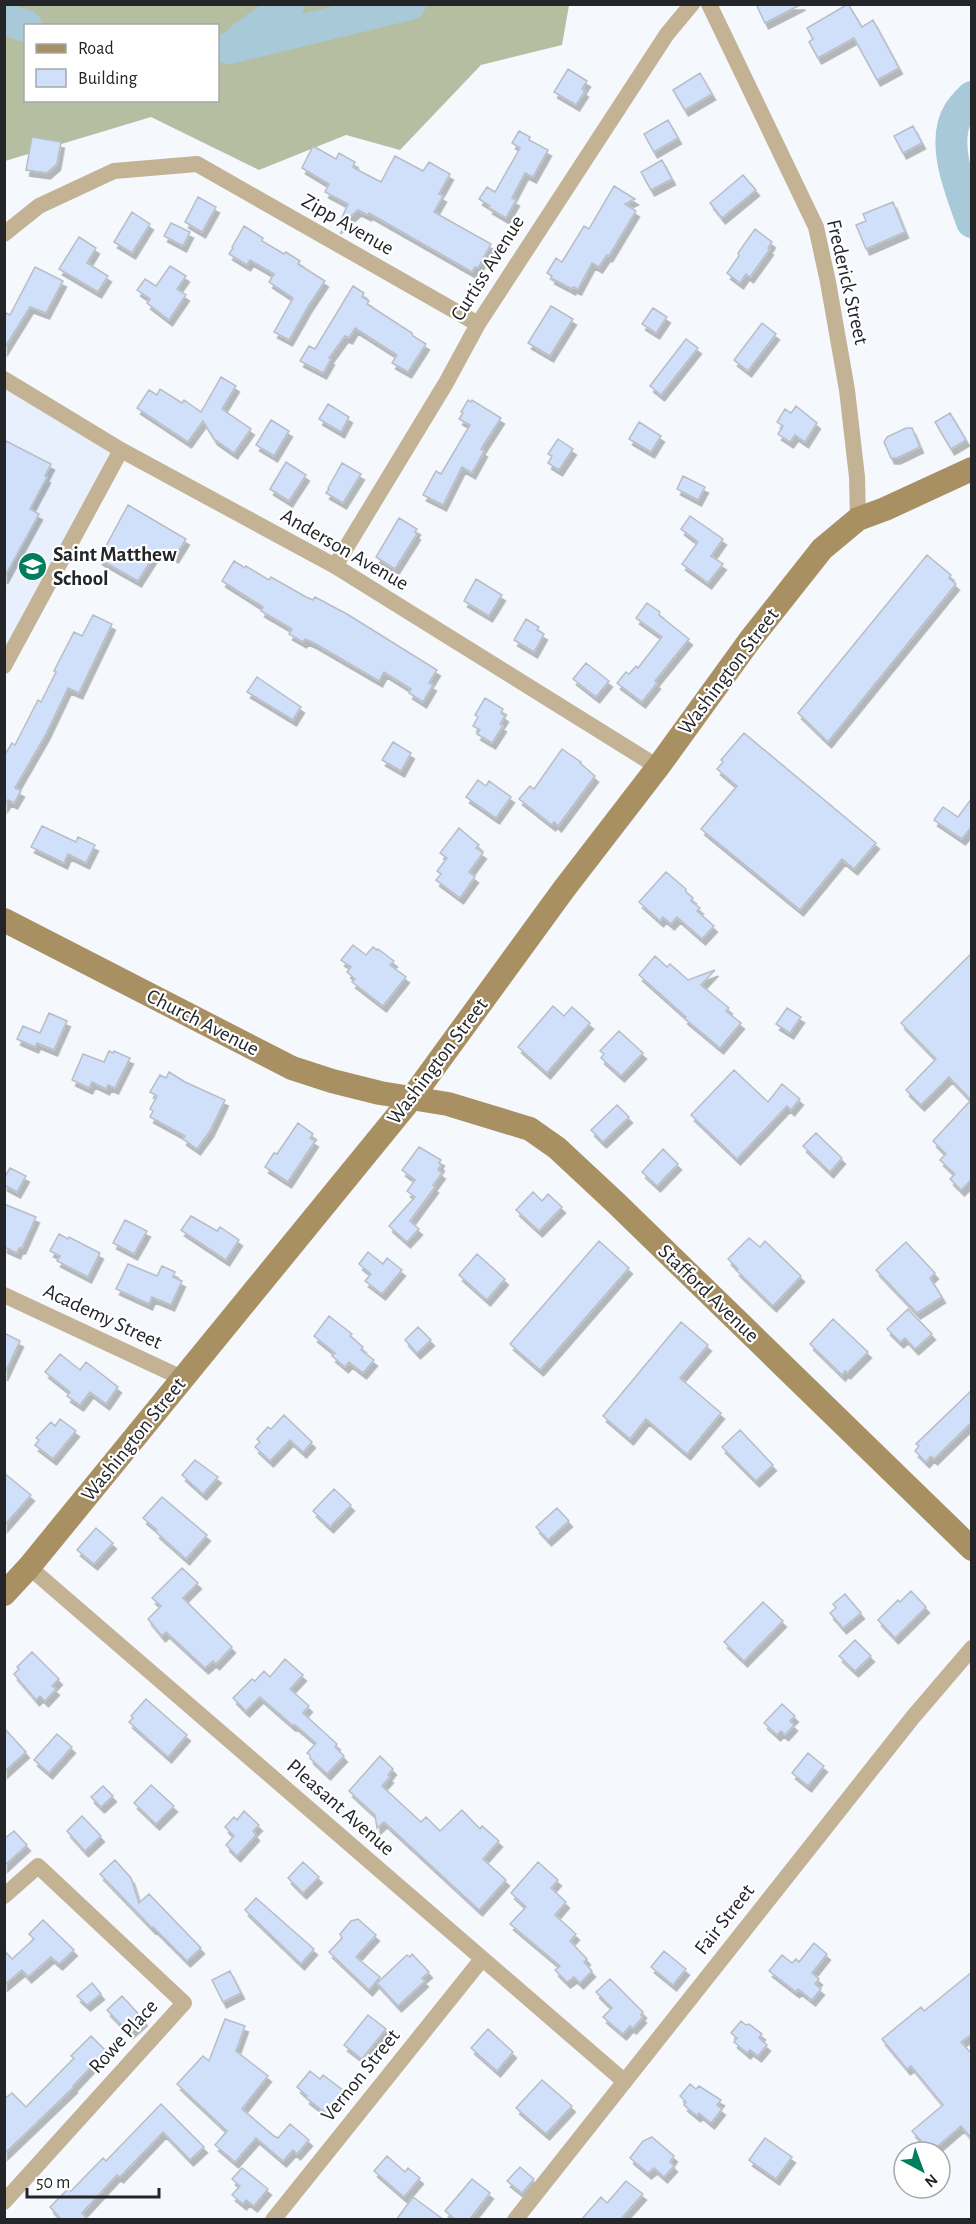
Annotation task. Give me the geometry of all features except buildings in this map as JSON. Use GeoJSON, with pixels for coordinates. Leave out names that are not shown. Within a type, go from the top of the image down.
{"type":"FeatureCollection","features":[{"type":"Feature","properties":{"kind":"main road","name":"Washington Street"},"geometry":{"type":"LineString","coordinates":[[4,1594],[29,1567],[411,1099],[750,640],[822,549],[858,519],[972,470]]}},
{"type":"Feature","properties":{"kind":"main road","name":"Church Avenue"},"geometry":{"type":"LineString","coordinates":[[4,920],[292,1068],[332,1081],[411,1099]]}},
{"type":"Feature","properties":{"kind":"main road","name":"Stafford Avenue"},"geometry":{"type":"LineString","coordinates":[[411,1099],[448,1104],[530,1129],[557,1148],[972,1549]]}},
{"type":"Feature","properties":{"kind":"street","name":"Curtiss Avenue"},"geometry":{"type":"LineString","coordinates":[[335,566],[446,383],[478,324],[667,34],[692,4]]}},
{"type":"Feature","properties":{"kind":"street","name":"Frederick Street"},"geometry":{"type":"LineString","coordinates":[[709,4],[816,227],[847,390],[857,477],[858,519]]}},
{"type":"Feature","properties":{"kind":"street","name":"Zipp Avenue"},"geometry":{"type":"LineString","coordinates":[[4,234],[39,207],[114,171],[197,164],[478,324]]}},
{"type":"Feature","properties":{"kind":"street","name":"Anderson Avenue"},"geometry":{"type":"LineString","coordinates":[[4,379],[122,450],[335,566],[658,767]]}},
{"type":"Feature","properties":{"kind":"street"},"geometry":{"type":"LineString","coordinates":[[4,666],[122,450]]}},
{"type":"Feature","properties":{"kind":"street","name":"Academy Street"},"geometry":{"type":"LineString","coordinates":[[4,1295],[182,1378]]}},
{"type":"Feature","properties":{"kind":"street","name":"Pleasant Avenue"},"geometry":{"type":"LineString","coordinates":[[29,1567],[624,2081]]}},
{"type":"Feature","properties":{"kind":"street","name":"Fair Street"},"geometry":{"type":"LineString","coordinates":[[515,2220],[913,1717],[972,1648]]}},
{"type":"Feature","properties":{"kind":"street","name":"Rowe Place"},"geometry":{"type":"LineString","coordinates":[[4,1896],[38,1866],[184,2003],[4,2202]]}},
{"type":"Feature","properties":{"kind":"street","name":"Vernon Street"},"geometry":{"type":"LineString","coordinates":[[273,2220],[482,1959]]}},
{"type":"Feature","properties":{"kind":"shaded area","name":"Saint Matthew School"},"geometry":{"type":"Polygon","coordinates":[[[5,379],[121,450],[5,666],[5,379]]]}},
{"type":"Feature","properties":{"kind":"green space"},"geometry":{"type":"Polygon","coordinates":[[[5,5],[569,5],[562,45],[481,65],[400,150],[346,135],[259,170],[151,117],[5,161],[5,5]]]}},
{"type":"Feature","properties":{"kind":"waterway"},"geometry":{"type":"LineString","coordinates":[[241,39],[289,4]]}},
{"type":"Feature","properties":{"kind":"waterway"},"geometry":{"type":"LineString","coordinates":[[229,48],[410,4]]}},
{"type":"Feature","properties":{"kind":"waterway"},"geometry":{"type":"LineString","coordinates":[[4,19],[24,25]]}},
{"type":"Feature","properties":{"kind":"waterway"},"geometry":{"type":"LineString","coordinates":[[972,97],[959,112],[951,137],[954,167],[972,222]]}},
{"type":"Feature","properties":{"kind":"place","name":"Saint Matthew School"},"geometry":{"type":"Point","coordinates":[32,566]}}]}
